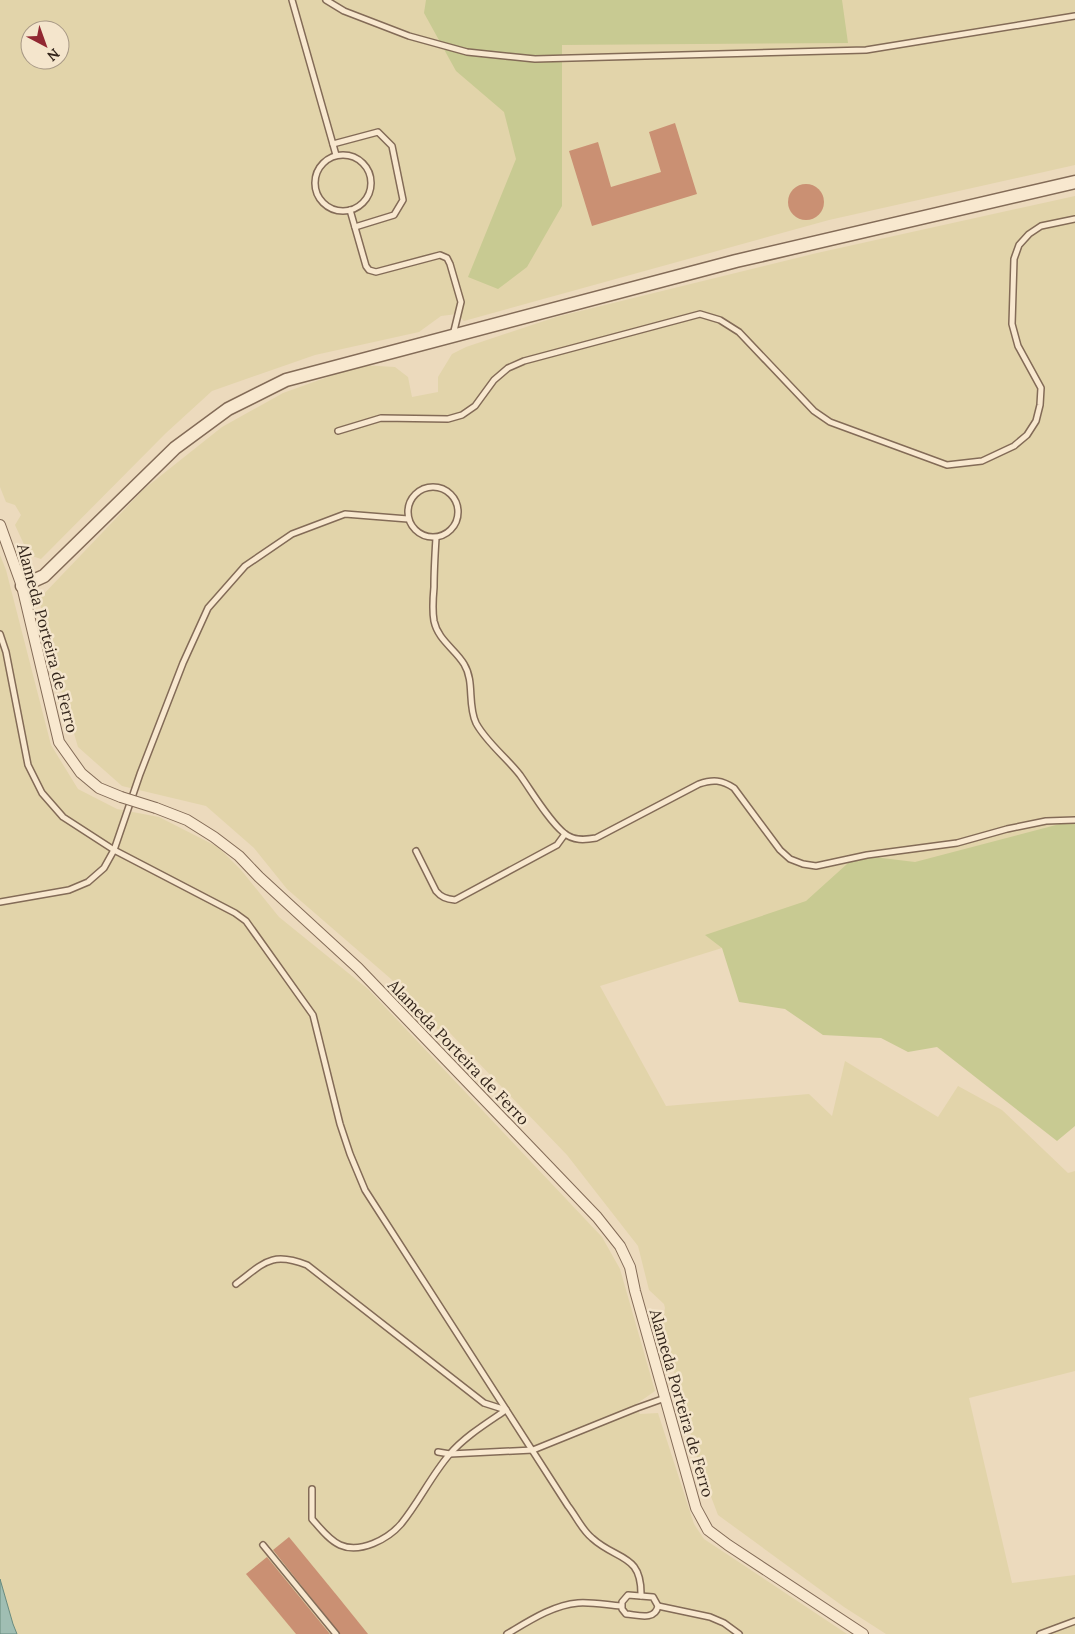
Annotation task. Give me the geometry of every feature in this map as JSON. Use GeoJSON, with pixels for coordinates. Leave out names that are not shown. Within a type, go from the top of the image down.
{"type":"FeatureCollection","features":[{"type":"Feature","properties":{"kind":"street"},"geometry":{"type":"LineString","coordinates":[[22,586],[44,576],[175,448],[228,409],[286,380],[736,261],[1075,182]]}},
{"type":"Feature","properties":{"kind":"street","name":"Alameda Porteira de Ferro"},"geometry":{"type":"LineString","coordinates":[[0,525],[22,586],[60,742],[81,773],[99,788],[122,798],[187,820],[214,836],[239,856],[259,877],[358,968],[597,1217],[620,1246],[630,1267],[635,1291],[696,1508],[708,1530],[864,1634]]}},
{"type":"Feature","properties":{"kind":"lane"},"geometry":{"type":"LineString","coordinates":[[292,0],[336,155]]}},
{"type":"Feature","properties":{"kind":"lane"},"geometry":{"type":"LineString","coordinates":[[326,0],[344,10],[417,38],[467,52],[535,58],[866,50],[1075,16]]}},
{"type":"Feature","properties":{"kind":"lane"},"geometry":{"type":"LineString","coordinates":[[333,144],[378,132],[392,146],[403,200],[394,215],[355,226]]}},
{"type":"Feature","properties":{"kind":"lane"},"geometry":{"type":"LineString","coordinates":[[336,155],[352,156],[365,165],[371,179],[368,195],[358,206],[350,210],[343,211],[327,206],[317,194],[315,178],[318,170],[322,163],[336,155]]}},
{"type":"Feature","properties":{"kind":"lane"},"geometry":{"type":"LineString","coordinates":[[350,210],[366,266],[369,270],[376,272],[440,255],[447,258],[461,302],[453,336]]}},
{"type":"Feature","properties":{"kind":"lane"},"geometry":{"type":"LineString","coordinates":[[338,431],[381,418],[448,419],[462,415],[475,406],[494,380],[508,368],[524,361],[700,314],[720,320],[739,332],[814,411],[830,422],[947,465],[982,461],[1014,446],[1026,435],[1036,421],[1040,404],[1041,388],[1018,346],[1012,324],[1014,259],[1019,245],[1029,234],[1041,226],[1075,219]]}},
{"type":"Feature","properties":{"kind":"lane"},"geometry":{"type":"LineString","coordinates":[[431,487],[445,490],[455,500],[458,513],[457,520],[449,532],[436,538],[422,535],[411,526],[407,512],[409,504],[417,492],[431,487]]}},
{"type":"Feature","properties":{"kind":"lane"},"geometry":{"type":"LineString","coordinates":[[0,902],[69,890],[88,882],[104,868],[114,850],[147,755],[183,663],[208,608],[245,566],[292,534],[346,514],[408,519]]}},
{"type":"Feature","properties":{"kind":"lane"},"geometry":{"type":"LineString","coordinates":[[436,538],[432,608],[434,622],[439,634],[464,664],[470,678],[472,713],[476,724],[519,774],[565,834],[580,840],[596,838],[699,784],[717,780],[734,788],[780,850],[790,859],[816,866],[867,855],[957,843],[1007,829],[1046,821],[1075,820]]}},
{"type":"Feature","properties":{"kind":"lane"},"geometry":{"type":"LineString","coordinates":[[0,634],[6,652],[28,765],[42,793],[63,817],[114,850],[236,913],[246,921],[313,1015],[340,1124],[365,1190],[532,1450],[591,1537],[631,1562],[636,1568],[639,1574],[641,1596]]}},
{"type":"Feature","properties":{"kind":"lane"},"geometry":{"type":"LineString","coordinates":[[416,851],[436,891],[447,899],[454,900],[557,845],[565,834]]}},
{"type":"Feature","properties":{"kind":"lane"},"geometry":{"type":"LineString","coordinates":[[236,1284],[265,1261],[293,1260],[306,1265],[484,1403],[506,1410]]}},
{"type":"Feature","properties":{"kind":"lane"},"geometry":{"type":"LineString","coordinates":[[438,1452],[450,1454],[532,1450],[665,1398]]}},
{"type":"Feature","properties":{"kind":"lane"},"geometry":{"type":"LineString","coordinates":[[312,1489],[312,1519],[326,1534],[339,1545],[354,1548],[374,1544],[400,1525],[450,1454],[506,1410]]}},
{"type":"Feature","properties":{"kind":"lane"},"geometry":{"type":"LineString","coordinates":[[262,1545],[336,1634]]}},
{"type":"Feature","properties":{"kind":"lane"},"geometry":{"type":"LineString","coordinates":[[621,1606],[623,1600],[628,1596],[654,1598],[658,1606]]}},
{"type":"Feature","properties":{"kind":"lane"},"geometry":{"type":"LineString","coordinates":[[507,1634],[563,1606],[579,1603],[621,1606]]}},
{"type":"Feature","properties":{"kind":"lane"},"geometry":{"type":"LineString","coordinates":[[621,1606],[626,1614],[648,1616],[654,1614],[658,1606]]}},
{"type":"Feature","properties":{"kind":"lane"},"geometry":{"type":"LineString","coordinates":[[658,1606],[710,1617],[739,1634]]}},
{"type":"Feature","properties":{"kind":"lane"},"geometry":{"type":"LineString","coordinates":[[1040,1634],[1075,1621]]}},
{"type":"Feature","properties":{"kind":"shaded area"},"geometry":{"type":"Polygon","coordinates":[[[0,0],[1075,0],[1075,165],[829,220],[464,321],[457,314],[441,316],[419,332],[315,355],[212,391],[166,433],[41,559],[29,555],[15,525],[21,515],[15,505],[6,502],[0,487],[0,0]]]}},
{"type":"Feature","properties":{"kind":"shaded area"},"geometry":{"type":"Polygon","coordinates":[[[1075,196],[1075,847],[722,948],[600,986],[666,1106],[809,1094],[832,1116],[845,1061],[938,1117],[958,1086],[1002,1110],[1068,1173],[1075,1171],[1075,1371],[969,1398],[1012,1583],[1075,1575],[1075,1634],[886,1634],[844,1607],[718,1515],[699,1465],[662,1327],[664,1304],[649,1290],[638,1246],[567,1155],[449,1032],[442,1034],[391,979],[287,889],[254,848],[206,806],[122,786],[78,747],[59,683],[39,599],[144,489],[222,427],[283,393],[361,365],[395,367],[408,377],[412,397],[438,392],[438,377],[452,354],[466,347],[556,317],[817,253],[1075,196]]]}},
{"type":"Feature","properties":{"kind":"shaded area"},"geometry":{"type":"Polygon","coordinates":[[[0,555],[6,570],[51,745],[78,789],[117,809],[159,817],[218,847],[241,870],[279,917],[368,989],[602,1237],[620,1269],[655,1391],[635,1405],[640,1414],[658,1413],[694,1524],[704,1539],[847,1634],[0,1634],[0,555]]]}},
{"type":"Feature","properties":{"kind":"green space"},"geometry":{"type":"Polygon","coordinates":[[[426,0],[842,0],[848,43],[562,45],[562,206],[527,267],[498,289],[468,277],[516,159],[504,112],[456,71],[424,13],[426,0]]]}},
{"type":"Feature","properties":{"kind":"green space"},"geometry":{"type":"Polygon","coordinates":[[[1075,820],[1075,1126],[1057,1141],[937,1047],[908,1052],[881,1038],[823,1035],[785,1009],[739,1002],[722,948],[705,935],[806,901],[857,855],[915,862],[1075,820]]]}},
{"type":"Feature","properties":{"kind":"water"},"geometry":{"type":"Polygon","coordinates":[[[0,1579],[13,1624],[17,1634],[0,1634],[0,1579]]]}},
{"type":"Feature","properties":{"kind":"building"},"geometry":{"type":"Polygon","coordinates":[[[675,123],[697,194],[592,226],[569,151],[598,142],[611,187],[661,172],[649,132],[675,123]]]}},
{"type":"Feature","properties":{"kind":"building"},"geometry":{"type":"Polygon","coordinates":[[[806,184],[813,185],[819,189],[823,195],[823,209],[819,215],[813,219],[806,220],[799,219],[793,215],[789,209],[788,202],[789,195],[793,189],[799,185],[806,184]]]}},
{"type":"Feature","properties":{"kind":"building"},"geometry":{"type":"Polygon","coordinates":[[[289,1537],[368,1634],[340,1634],[273,1550],[289,1537]]]}},
{"type":"Feature","properties":{"kind":"building"},"geometry":{"type":"Polygon","coordinates":[[[267,1557],[330,1634],[296,1634],[246,1574],[267,1557]]]}}]}
